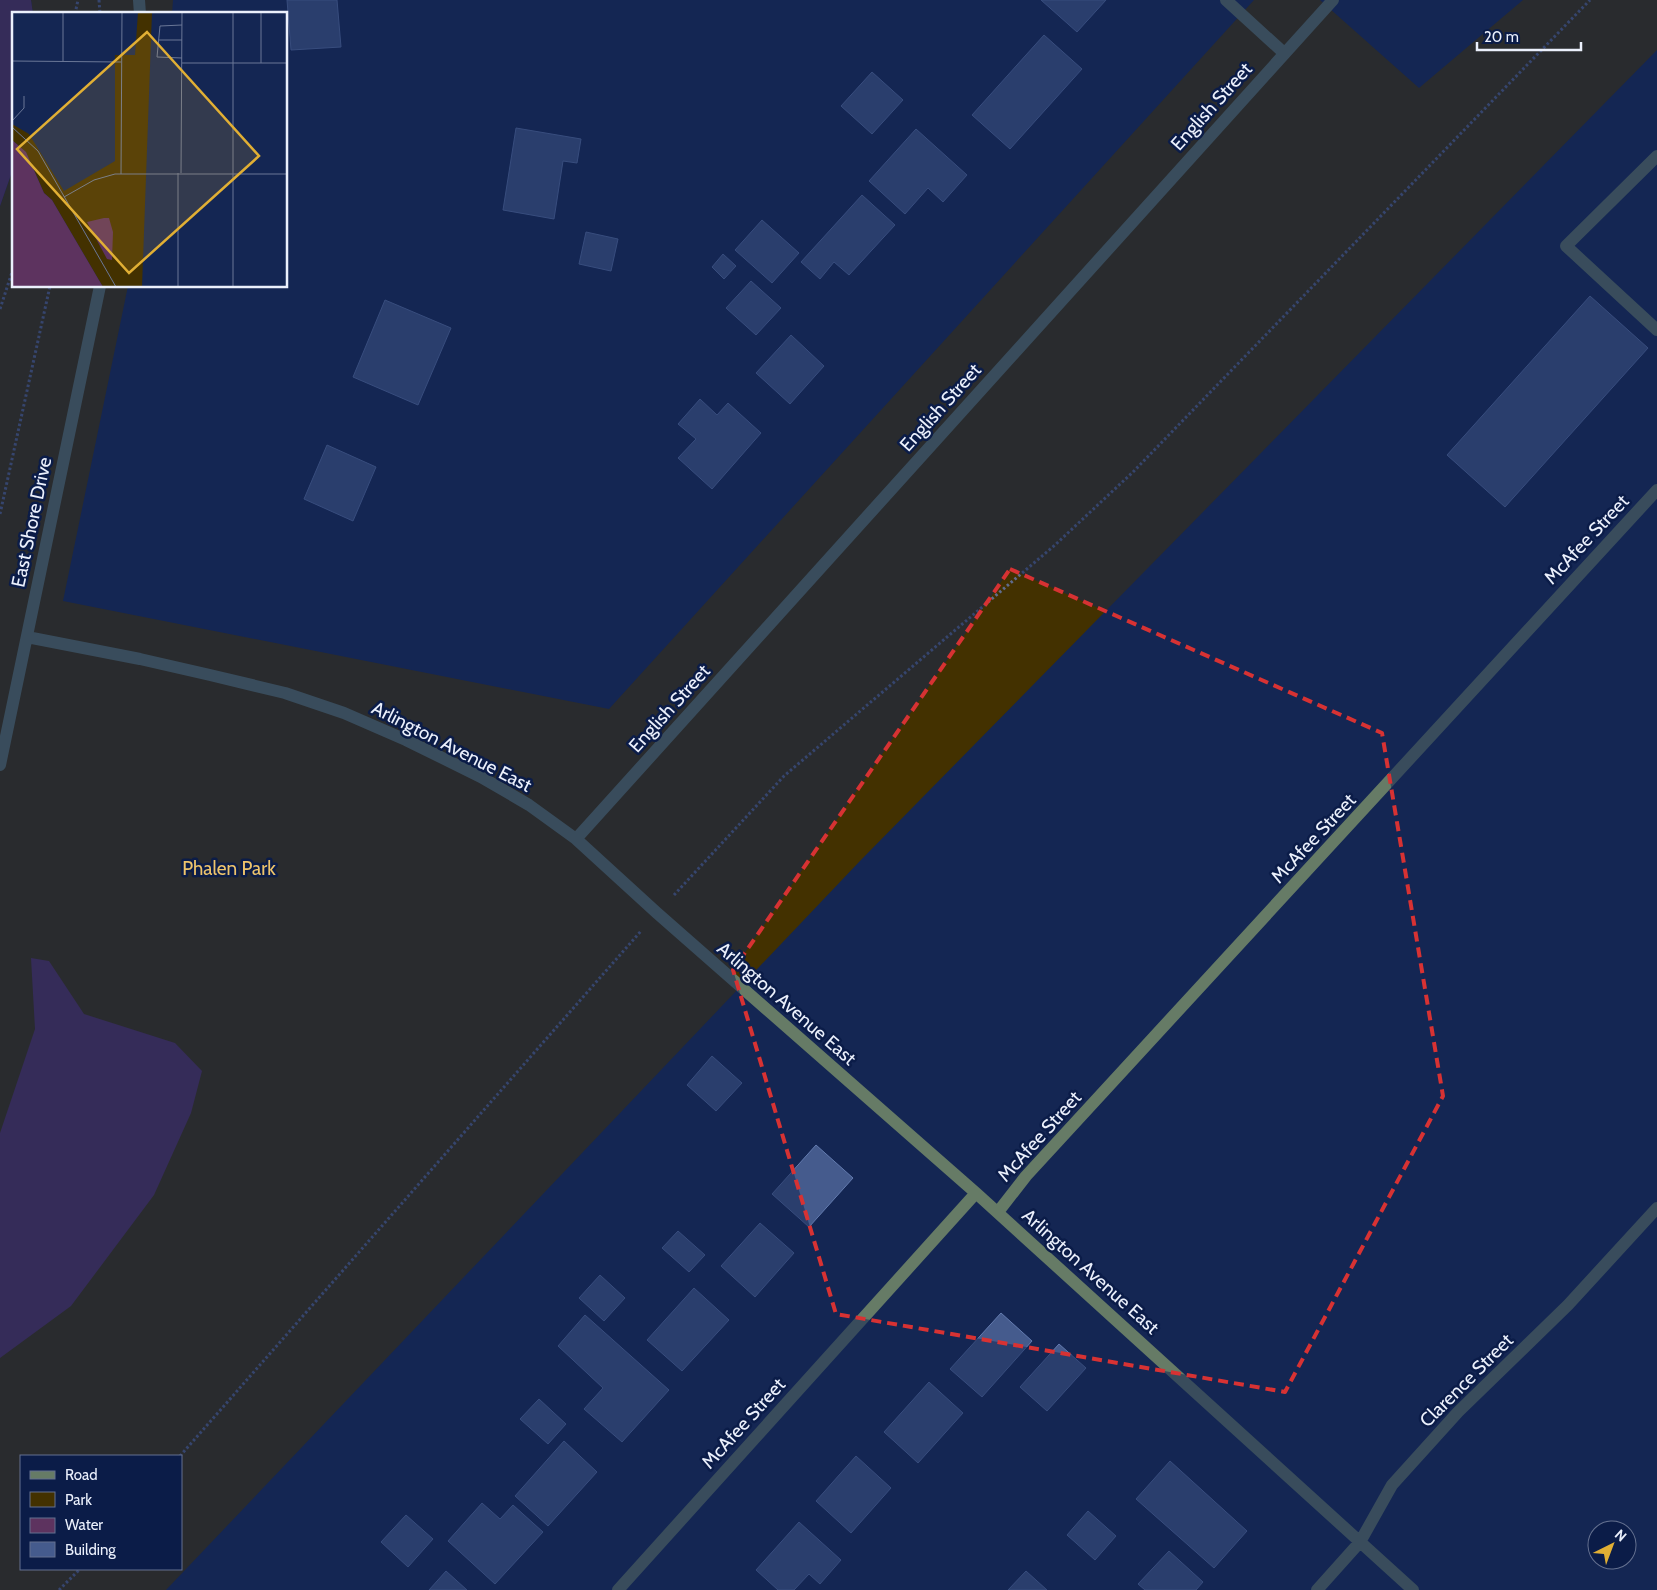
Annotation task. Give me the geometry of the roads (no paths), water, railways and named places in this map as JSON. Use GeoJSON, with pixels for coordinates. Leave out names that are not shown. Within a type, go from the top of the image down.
{"type":"FeatureCollection","features":[{"type":"Feature","properties":{"kind":"street"},"geometry":{"type":"LineString","coordinates":[[1226,0],[1284,53]]}},
{"type":"Feature","properties":{"kind":"street","name":"English Street"},"geometry":{"type":"LineString","coordinates":[[576,839],[1333,0]]}},
{"type":"Feature","properties":{"kind":"street"},"geometry":{"type":"LineString","coordinates":[[1657,156],[1566,246],[1657,330]]}},
{"type":"Feature","properties":{"kind":"street","name":"East Shore Drive"},"geometry":{"type":"LineString","coordinates":[[0,764],[100,288]]}},
{"type":"Feature","properties":{"kind":"street","name":"McAfee Street"},"geometry":{"type":"LineString","coordinates":[[998,1212],[1026,1176],[1657,490]]}},
{"type":"Feature","properties":{"kind":"street","name":"Arlington Avenue East"},"geometry":{"type":"LineString","coordinates":[[27,638],[210,675],[285,693],[344,713],[406,740],[481,777],[530,805],[576,839],[656,913],[998,1212],[1413,1590]]}},
{"type":"Feature","properties":{"kind":"street","name":"McAfee Street"},"geometry":{"type":"LineString","coordinates":[[618,1590],[976,1193]]}},
{"type":"Feature","properties":{"kind":"street","name":"Clarence Street"},"geometry":{"type":"LineString","coordinates":[[1317,1590],[1360,1542],[1392,1485],[1458,1412],[1568,1305],[1657,1208]]}},
{"type":"Feature","properties":{"kind":"water"},"geometry":{"type":"Polygon","coordinates":[[[0,0],[31,0],[33,12],[12,12],[12,172],[0,206],[0,0]]]}},
{"type":"Feature","properties":{"kind":"water"},"geometry":{"type":"Polygon","coordinates":[[[31,958],[49,961],[84,1014],[175,1043],[202,1071],[191,1113],[154,1195],[71,1306],[0,1358],[0,1133],[35,1029],[31,958]]]}},
{"type":"Feature","properties":{"kind":"park label","name":"Phalen Park"},"geometry":{"type":"Point","coordinates":[229,868]}}]}
